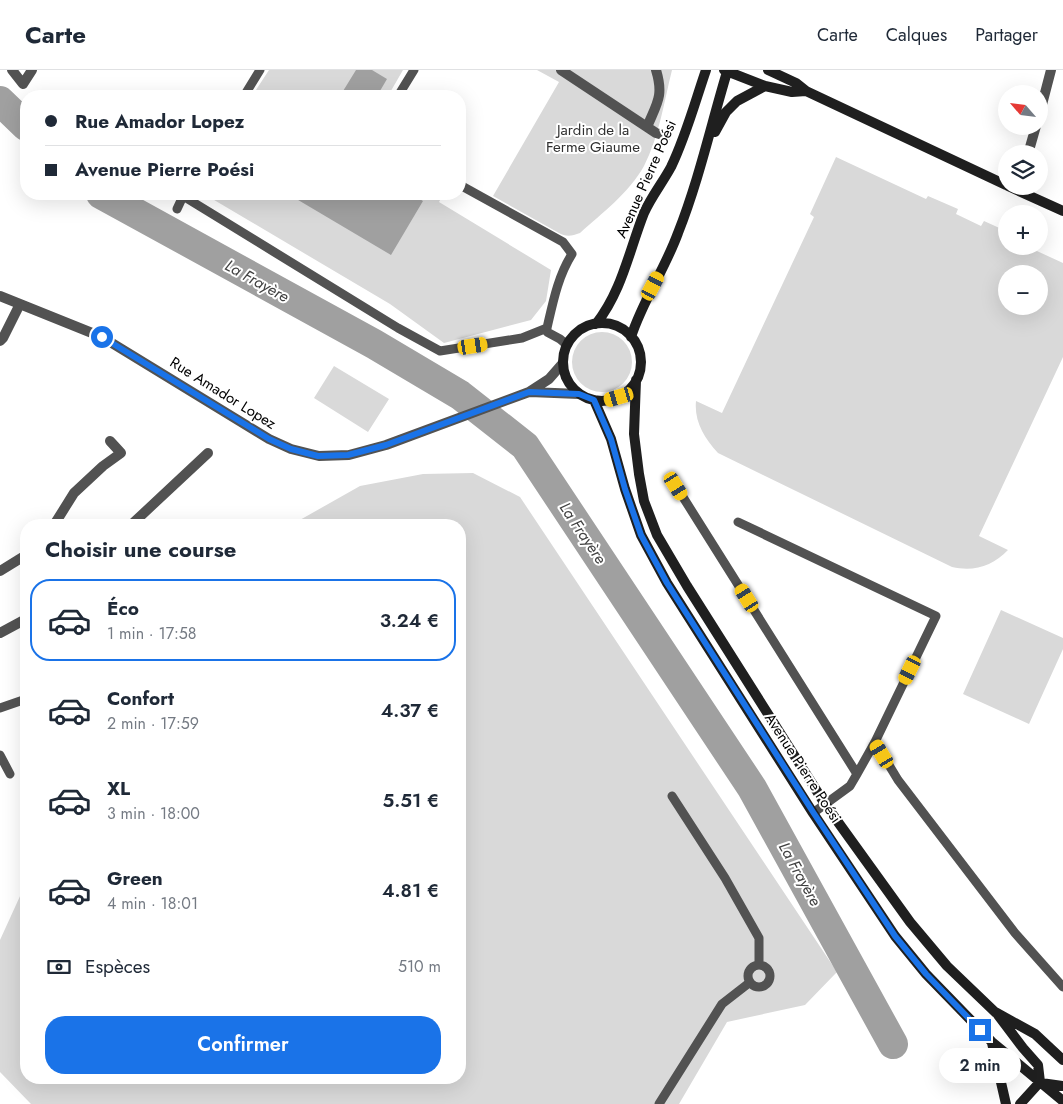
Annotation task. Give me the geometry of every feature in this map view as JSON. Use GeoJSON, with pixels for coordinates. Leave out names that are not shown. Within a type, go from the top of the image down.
{"type":"FeatureCollection","features":[{"type":"Feature","properties":{"kind":"main road","name":"Avenue Pierre Poési"},"geometry":{"type":"LineString","coordinates":[[596,324],[618,288],[633,240],[646,208],[682,142],[706,70]]}},
{"type":"Feature","properties":{"kind":"main road"},"geometry":{"type":"LineString","coordinates":[[768,70],[796,83],[806,91],[998,180]]}},
{"type":"Feature","properties":{"kind":"main road"},"geometry":{"type":"LineString","coordinates":[[632,337],[642,308],[669,257],[682,223],[706,151],[726,71],[742,72],[765,86],[792,92],[806,91]]}},
{"type":"Feature","properties":{"kind":"main road"},"geometry":{"type":"LineString","coordinates":[[706,151],[726,112],[737,101],[765,86]]}},
{"type":"Feature","properties":{"kind":"main road"},"geometry":{"type":"LineString","coordinates":[[1030,195],[1063,211]]}},
{"type":"Feature","properties":{"kind":"main road"},"geometry":{"type":"LineString","coordinates":[[596,324],[609,324],[621,328],[632,337],[640,358],[640,369],[636,380],[629,390],[619,397],[606,401],[594,400],[579,394],[570,385],[563,363],[567,345],[579,331],[596,324]]}},
{"type":"Feature","properties":{"kind":"main road","name":"Avenue Pierre Poési"},"geometry":{"type":"LineString","coordinates":[[636,380],[634,434],[644,501],[657,535],[687,586],[826,804],[910,922],[947,966],[995,1012],[1035,1034],[1063,1060]]}},
{"type":"Feature","properties":{"kind":"main road","name":"Avenue Pierre Poési"},"geometry":{"type":"LineString","coordinates":[[594,400],[611,439],[625,489],[641,535],[672,591],[813,812],[895,936],[926,974],[992,1042],[1063,1101]]}},
{"type":"Feature","properties":{"kind":"main road"},"geometry":{"type":"LineString","coordinates":[[995,1012],[1022,1048],[1038,1065],[1040,1082],[1020,1104]]}},
{"type":"Feature","properties":{"kind":"main road"},"geometry":{"type":"LineString","coordinates":[[992,1042],[1006,1104]]}},
{"type":"Feature","properties":{"kind":"main road"},"geometry":{"type":"LineString","coordinates":[[1040,1082],[1063,1086]]}},
{"type":"Feature","properties":{"kind":"street"},"geometry":{"type":"LineString","coordinates":[[12,70],[22,84],[32,70]]}},
{"type":"Feature","properties":{"kind":"street"},"geometry":{"type":"LineString","coordinates":[[561,70],[656,133],[666,136]]}},
{"type":"Feature","properties":{"kind":"street"},"geometry":{"type":"LineString","coordinates":[[647,127],[660,95],[660,84],[656,70]]}},
{"type":"Feature","properties":{"kind":"street"},"geometry":{"type":"LineString","coordinates":[[1047,85],[1051,70]]}},
{"type":"Feature","properties":{"kind":"street","name":"Rue Amador Lopez"},"geometry":{"type":"LineString","coordinates":[[0,296],[102,337],[269,439],[291,449],[318,456],[348,455],[386,445],[529,392]]}},
{"type":"Feature","properties":{"kind":"street"},"geometry":{"type":"LineString","coordinates":[[0,342],[4,338],[20,304]]}},
{"type":"Feature","properties":{"kind":"street"},"geometry":{"type":"LineString","coordinates":[[529,392],[549,379],[563,363]]}},
{"type":"Feature","properties":{"kind":"street"},"geometry":{"type":"LineString","coordinates":[[529,392],[579,394]]}},
{"type":"Feature","properties":{"kind":"street"},"geometry":{"type":"LineString","coordinates":[[58,519],[74,493],[103,466],[121,453],[110,441]]}},
{"type":"Feature","properties":{"kind":"street"},"geometry":{"type":"LineString","coordinates":[[137,519],[208,453]]}},
{"type":"Feature","properties":{"kind":"street"},"geometry":{"type":"LineString","coordinates":[[0,571],[20,559]]}},
{"type":"Feature","properties":{"kind":"street"},"geometry":{"type":"LineString","coordinates":[[0,633],[20,622]]}},
{"type":"Feature","properties":{"kind":"lane"},"geometry":{"type":"LineString","coordinates":[[248,90],[260,70]]}},
{"type":"Feature","properties":{"kind":"lane"},"geometry":{"type":"LineString","coordinates":[[402,90],[414,70]]}},
{"type":"Feature","properties":{"kind":"lane"},"geometry":{"type":"LineString","coordinates":[[466,188],[563,242],[572,254],[564,266],[547,328],[547,332],[567,345]]}},
{"type":"Feature","properties":{"kind":"lane"},"geometry":{"type":"LineString","coordinates":[[177,209],[181,200]]}},
{"type":"Feature","properties":{"kind":"lane"},"geometry":{"type":"LineString","coordinates":[[191,200],[390,323],[440,351],[522,338],[547,328]]}},
{"type":"Feature","properties":{"kind":"lane"},"geometry":{"type":"LineString","coordinates":[[676,486],[858,774]]}},
{"type":"Feature","properties":{"kind":"lane"},"geometry":{"type":"LineString","coordinates":[[738,522],[936,616],[858,774],[850,786],[813,812]]}},
{"type":"Feature","properties":{"kind":"lane"},"geometry":{"type":"LineString","coordinates":[[0,708],[20,700]]}},
{"type":"Feature","properties":{"kind":"lane"},"geometry":{"type":"LineString","coordinates":[[875,742],[898,780],[1015,934],[1063,987]]}},
{"type":"Feature","properties":{"kind":"lane"},"geometry":{"type":"LineString","coordinates":[[0,755],[10,774]]}},
{"type":"Feature","properties":{"kind":"lane"},"geometry":{"type":"LineString","coordinates":[[672,796],[725,878],[759,938],[759,964]]}},
{"type":"Feature","properties":{"kind":"lane"},"geometry":{"type":"LineString","coordinates":[[759,964],[766,967],[770,973],[767,984],[760,987],[749,983],[748,972],[752,966],[759,964]]}},
{"type":"Feature","properties":{"kind":"lane"},"geometry":{"type":"LineString","coordinates":[[659,1104],[722,1004],[749,983]]}},
{"type":"Feature","properties":{"kind":"green space"},"geometry":{"type":"Polygon","coordinates":[[[269,70],[403,70],[391,90],[256,90],[269,70]]]}},
{"type":"Feature","properties":{"kind":"green space","name":"Jardin de la Ferme Giaume"},"geometry":{"type":"Polygon","coordinates":[[[537,70],[672,70],[657,131],[644,166],[631,185],[615,202],[580,233],[574,235],[567,236],[562,234],[493,196],[559,82],[537,70]]]}},
{"type":"Feature","properties":{"kind":"green space"},"geometry":{"type":"Polygon","coordinates":[[[836,157],[926,199],[928,196],[958,209],[956,214],[981,226],[984,221],[998,227],[998,255],[1046,255],[1063,263],[1063,357],[979,536],[1008,550],[989,564],[968,569],[952,567],[718,453],[701,429],[698,422],[696,401],[722,413],[814,217],[810,214],[836,157]]]}},
{"type":"Feature","properties":{"kind":"green space"},"geometry":{"type":"Polygon","coordinates":[[[214,200],[440,200],[439,202],[551,270],[546,301],[531,320],[444,343],[390,304],[214,200]]]}},
{"type":"Feature","properties":{"kind":"green space"},"geometry":{"type":"Polygon","coordinates":[[[602,332],[619,337],[627,345],[632,362],[627,379],[619,387],[602,392],[585,387],[577,379],[572,362],[577,345],[585,337],[602,332]]]}},
{"type":"Feature","properties":{"kind":"green space"},"geometry":{"type":"Polygon","coordinates":[[[334,366],[389,399],[368,432],[314,398],[334,366]]]}},
{"type":"Feature","properties":{"kind":"green space"},"geometry":{"type":"Polygon","coordinates":[[[473,473],[520,497],[837,972],[805,1005],[727,1022],[679,1104],[31,1104],[0,1072],[0,940],[20,896],[20,1084],[466,1084],[466,519],[302,519],[360,486],[423,474],[473,473]]]}},
{"type":"Feature","properties":{"kind":"green space"},"geometry":{"type":"Polygon","coordinates":[[[1001,610],[1063,638],[1063,649],[1029,724],[963,694],[1001,610]]]}},
{"type":"Feature","properties":{"kind":"shaded area"},"geometry":{"type":"Polygon","coordinates":[[[356,70],[372,70],[387,79],[381,90],[344,90],[356,70]]]}},
{"type":"Feature","properties":{"kind":"shaded area"},"geometry":{"type":"Polygon","coordinates":[[[298,200],[423,201],[391,255],[298,200]]]}},
{"type":"Feature","properties":{"kind":"waterway","name":"La Frayère"},"geometry":{"type":"LineString","coordinates":[[0,101],[20,120]]}},
{"type":"Feature","properties":{"kind":"waterway","name":"La Frayère"},"geometry":{"type":"LineString","coordinates":[[112,200],[374,344],[460,395],[525,446],[752,788],[893,1044]]}},
{"type":"Feature","properties":{"kind":"route"},"geometry":{"type":"LineString","coordinates":[[102,337],[269,439],[291,449],[318,456],[348,455],[386,445],[529,392],[579,394],[594,400],[611,439],[625,489],[641,535],[667,583],[813,812],[895,936],[926,974],[980,1030]]}}]}
